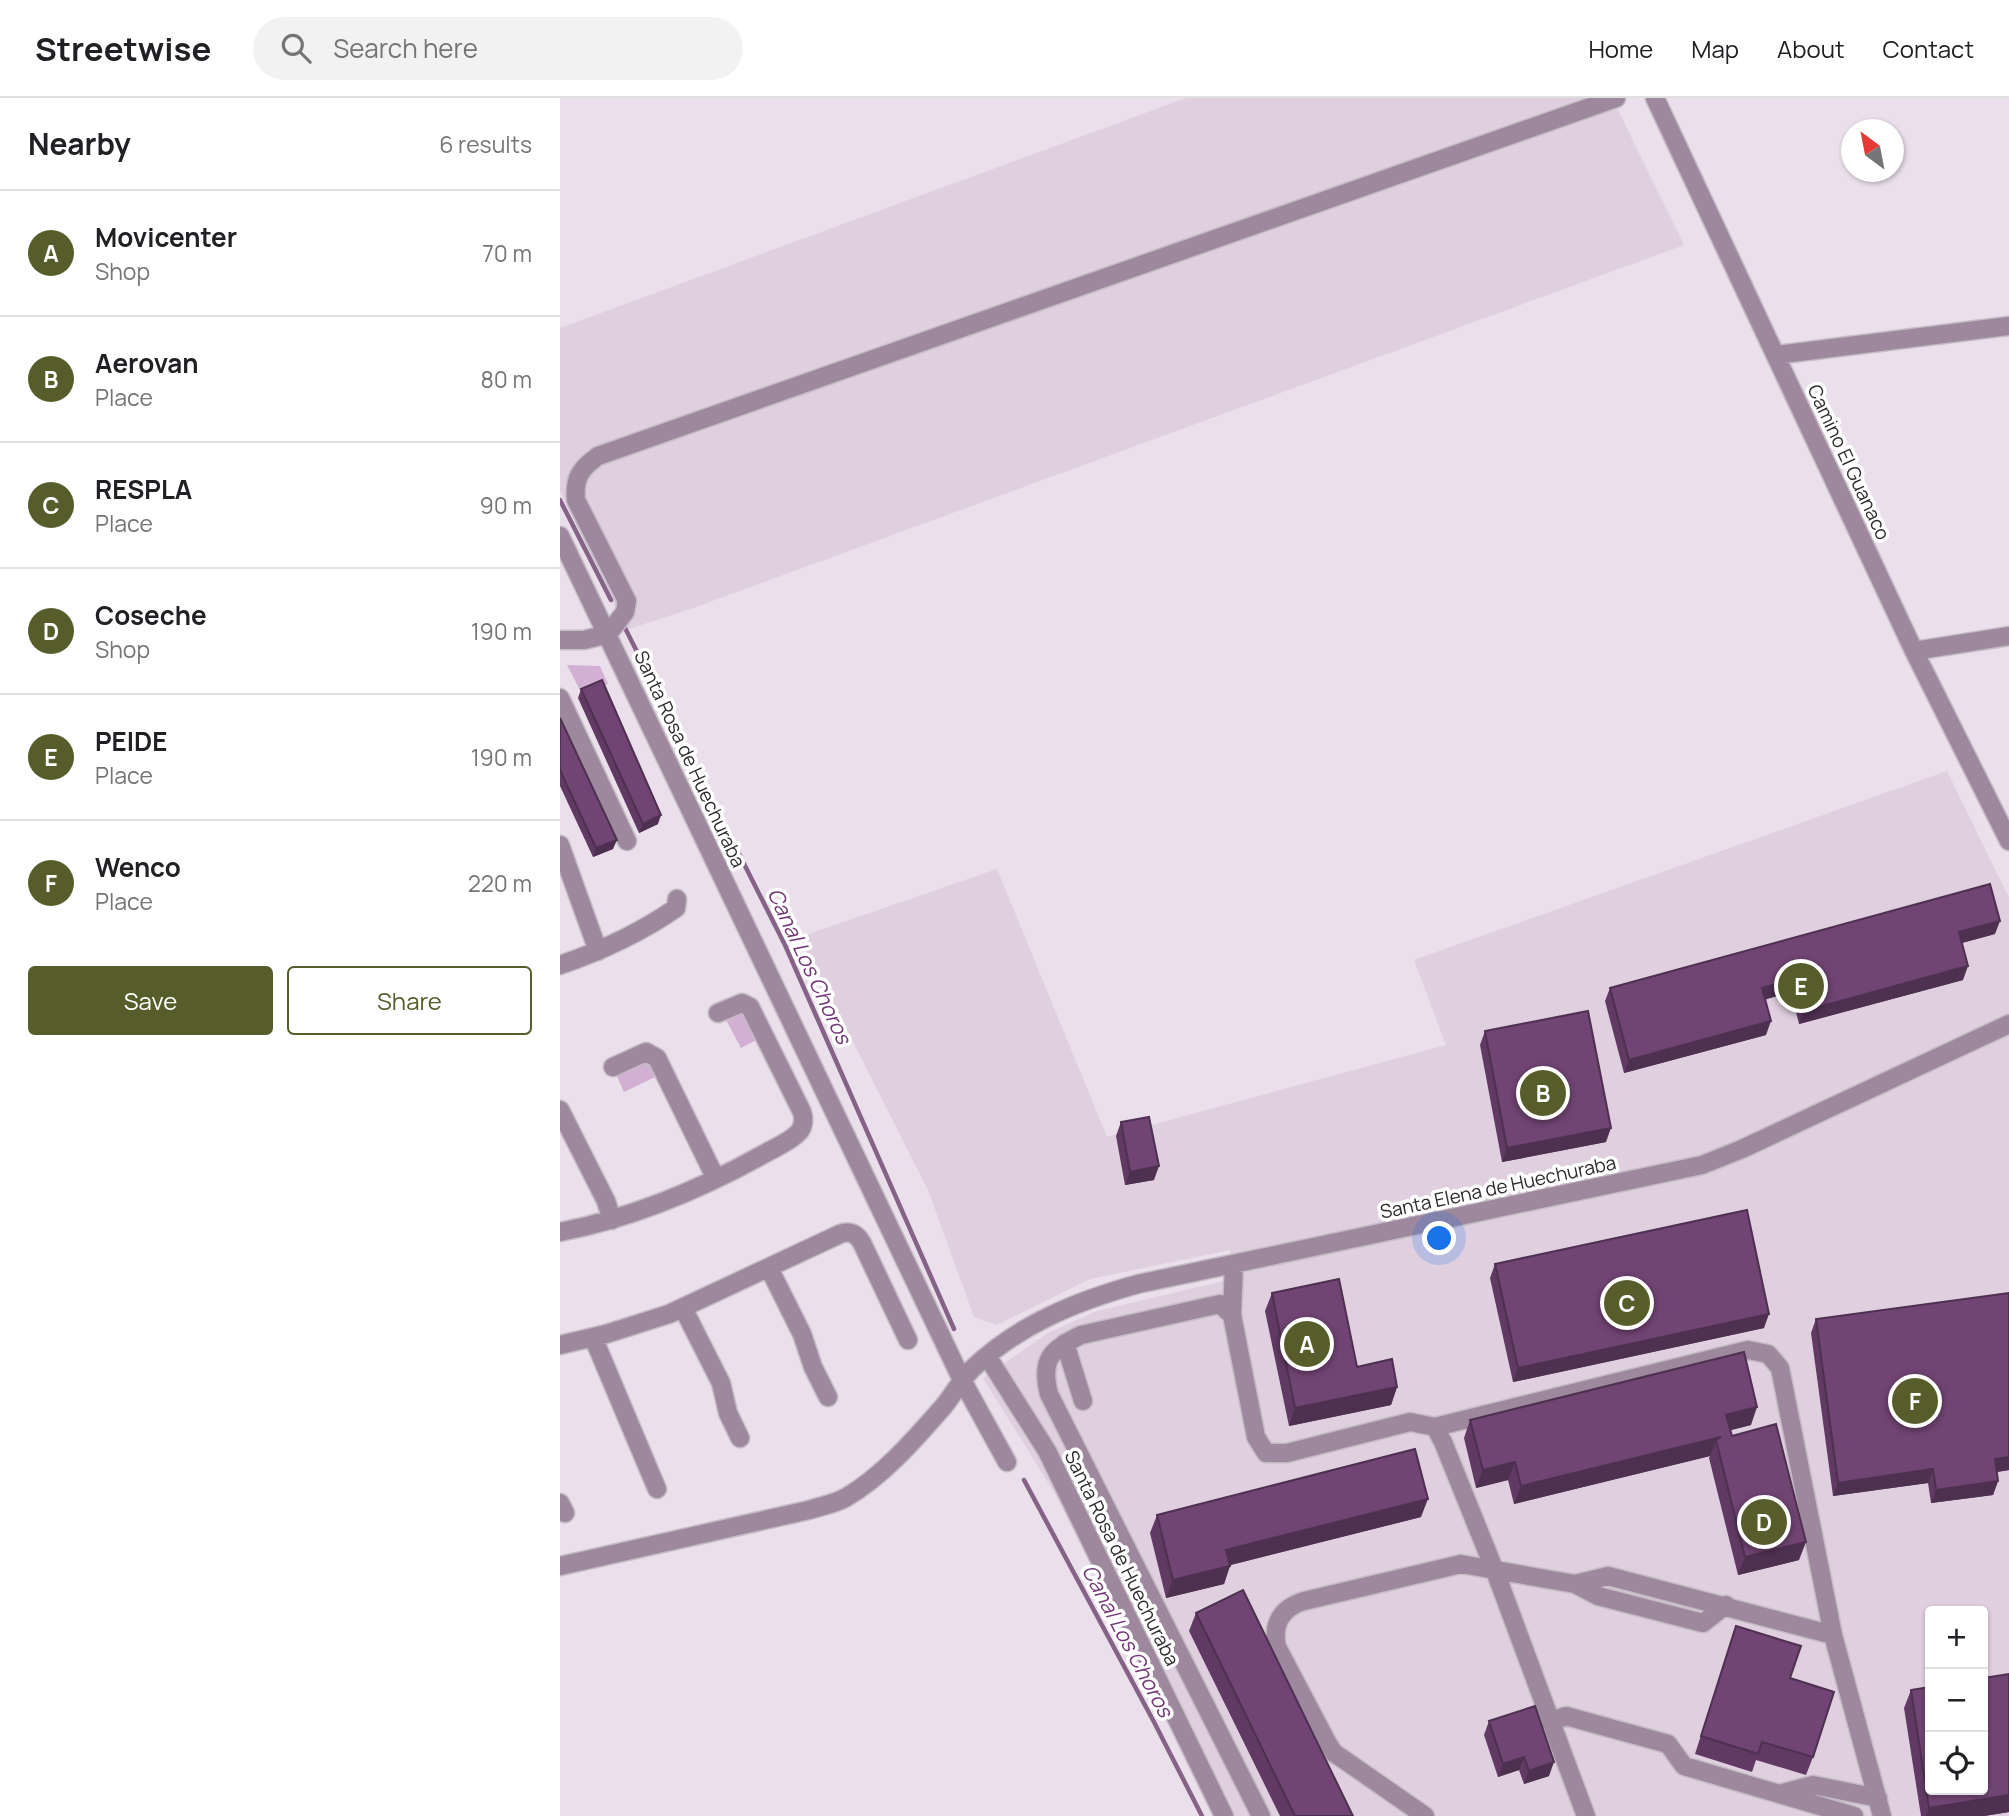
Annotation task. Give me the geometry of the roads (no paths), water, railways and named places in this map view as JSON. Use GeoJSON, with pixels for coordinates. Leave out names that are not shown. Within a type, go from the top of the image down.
{"type":"FeatureCollection","features":[{"type":"Feature","properties":{"kind":"street"},"geometry":{"type":"LineString","coordinates":[[560,640],[584,640],[608,634],[625,612],[627,601],[576,500],[574,485],[578,474],[598,456],[1616,98]]}},
{"type":"Feature","properties":{"kind":"street","name":"Camino El Guanaco"},"geometry":{"type":"LineString","coordinates":[[1655,98],[1914,651],[2009,841]]}},
{"type":"Feature","properties":{"kind":"street"},"geometry":{"type":"LineString","coordinates":[[1776,355],[2009,326]]}},
{"type":"Feature","properties":{"kind":"street","name":"Santa Rosa de Huechuraba"},"geometry":{"type":"LineString","coordinates":[[560,536],[962,1380],[1007,1462]]}},
{"type":"Feature","properties":{"kind":"street"},"geometry":{"type":"LineString","coordinates":[[1914,651],[2009,636]]}},
{"type":"Feature","properties":{"kind":"street"},"geometry":{"type":"LineString","coordinates":[[560,698],[627,841]]}},
{"type":"Feature","properties":{"kind":"street"},"geometry":{"type":"LineString","coordinates":[[560,845],[598,951]]}},
{"type":"Feature","properties":{"kind":"street"},"geometry":{"type":"LineString","coordinates":[[560,965],[598,951],[673,910],[677,899]]}},
{"type":"Feature","properties":{"kind":"street"},"geometry":{"type":"LineString","coordinates":[[560,1232],[612,1220],[716,1179],[795,1136],[801,1130],[804,1122],[799,1105],[750,1007],[742,1003],[718,1013]]}},
{"type":"Feature","properties":{"kind":"street","name":"Santa Elena de Huechuraba"},"geometry":{"type":"LineString","coordinates":[[987,1356],[1017,1332],[1052,1314],[1092,1297],[1138,1284],[1702,1165],[1742,1149],[2009,1024]]}},
{"type":"Feature","properties":{"kind":"street"},"geometry":{"type":"LineString","coordinates":[[613,1067],[646,1052],[657,1058],[716,1179]]}},
{"type":"Feature","properties":{"kind":"street"},"geometry":{"type":"LineString","coordinates":[[560,1110],[606,1201],[612,1220]]}},
{"type":"Feature","properties":{"kind":"street"},"geometry":{"type":"LineString","coordinates":[[560,1345],[643,1323],[683,1308],[840,1234],[852,1233],[862,1243],[908,1340]]}},
{"type":"Feature","properties":{"kind":"street"},"geometry":{"type":"LineString","coordinates":[[1233,1264],[1230,1281],[1218,1308],[1250,1402],[1256,1437],[1266,1453],[1287,1453],[1410,1422],[1435,1427],[1748,1350],[1768,1354],[1780,1368],[1833,1635],[1882,1816]]}},
{"type":"Feature","properties":{"kind":"street"},"geometry":{"type":"LineString","coordinates":[[769,1268],[802,1334],[813,1367],[828,1397]]}},
{"type":"Feature","properties":{"kind":"street"},"geometry":{"type":"LineString","coordinates":[[683,1308],[721,1383],[726,1407],[740,1438]]}},
{"type":"Feature","properties":{"kind":"street"},"geometry":{"type":"LineString","coordinates":[[1218,1308],[1097,1331],[1065,1343],[1052,1354],[1044,1376],[1049,1395],[1261,1816]]}},
{"type":"Feature","properties":{"kind":"street"},"geometry":{"type":"LineString","coordinates":[[593,1337],[657,1489]]}},
{"type":"Feature","properties":{"kind":"street"},"geometry":{"type":"LineString","coordinates":[[1065,1343],[1083,1401]]}},
{"type":"Feature","properties":{"kind":"street"},"geometry":{"type":"LineString","coordinates":[[560,1566],[809,1510],[842,1500],[893,1460],[944,1406],[962,1380],[987,1356]]}},
{"type":"Feature","properties":{"kind":"street","name":"Santa Rosa de Huechuraba"},"geometry":{"type":"LineString","coordinates":[[987,1356],[1046,1451],[1224,1816]]}},
{"type":"Feature","properties":{"kind":"street"},"geometry":{"type":"LineString","coordinates":[[1435,1427],[1494,1571],[1586,1816]]}},
{"type":"Feature","properties":{"kind":"street"},"geometry":{"type":"LineString","coordinates":[[1425,1816],[1334,1753],[1277,1647],[1275,1636],[1281,1614],[1289,1607],[1452,1564],[1461,1564],[1575,1584],[1608,1576],[1833,1635]]}},
{"type":"Feature","properties":{"kind":"street"},"geometry":{"type":"LineString","coordinates":[[1550,1722],[1566,1716],[1668,1744],[1684,1766],[1854,1816]]}},
{"type":"Feature","properties":{"kind":"street"},"geometry":{"type":"LineString","coordinates":[[1781,1793],[1813,1785],[1878,1798]]}},
{"type":"Feature","properties":{"kind":"street"},"geometry":{"type":"LineString","coordinates":[[1397,1796],[1401,1816]]}},
{"type":"Feature","properties":{"kind":"waterway","name":"Canal Los Choros"},"geometry":{"type":"LineString","coordinates":[[560,500],[611,600]]}},
{"type":"Feature","properties":{"kind":"waterway","name":"Canal Los Choros"},"geometry":{"type":"LineString","coordinates":[[623,624],[785,945],[954,1329]]}},
{"type":"Feature","properties":{"kind":"waterway","name":"Canal Los Choros"},"geometry":{"type":"LineString","coordinates":[[1024,1480],[1202,1816]]}},
{"type":"Feature","properties":{"kind":"place","name":"PEIDE"},"geometry":{"type":"Point","coordinates":[1801,986]}},
{"type":"Feature","properties":{"kind":"place","name":"Aerovan"},"geometry":{"type":"Point","coordinates":[1543,1093]}},
{"type":"Feature","properties":{"kind":"place","name":"RESPLA"},"geometry":{"type":"Point","coordinates":[1627,1303]}},
{"type":"Feature","properties":{"kind":"place","name":"Movicenter"},"geometry":{"type":"Point","coordinates":[1307,1344]}},
{"type":"Feature","properties":{"kind":"place","name":"Wenco"},"geometry":{"type":"Point","coordinates":[1915,1401]}},
{"type":"Feature","properties":{"kind":"place","name":"Coseche"},"geometry":{"type":"Point","coordinates":[1764,1522]}}]}
